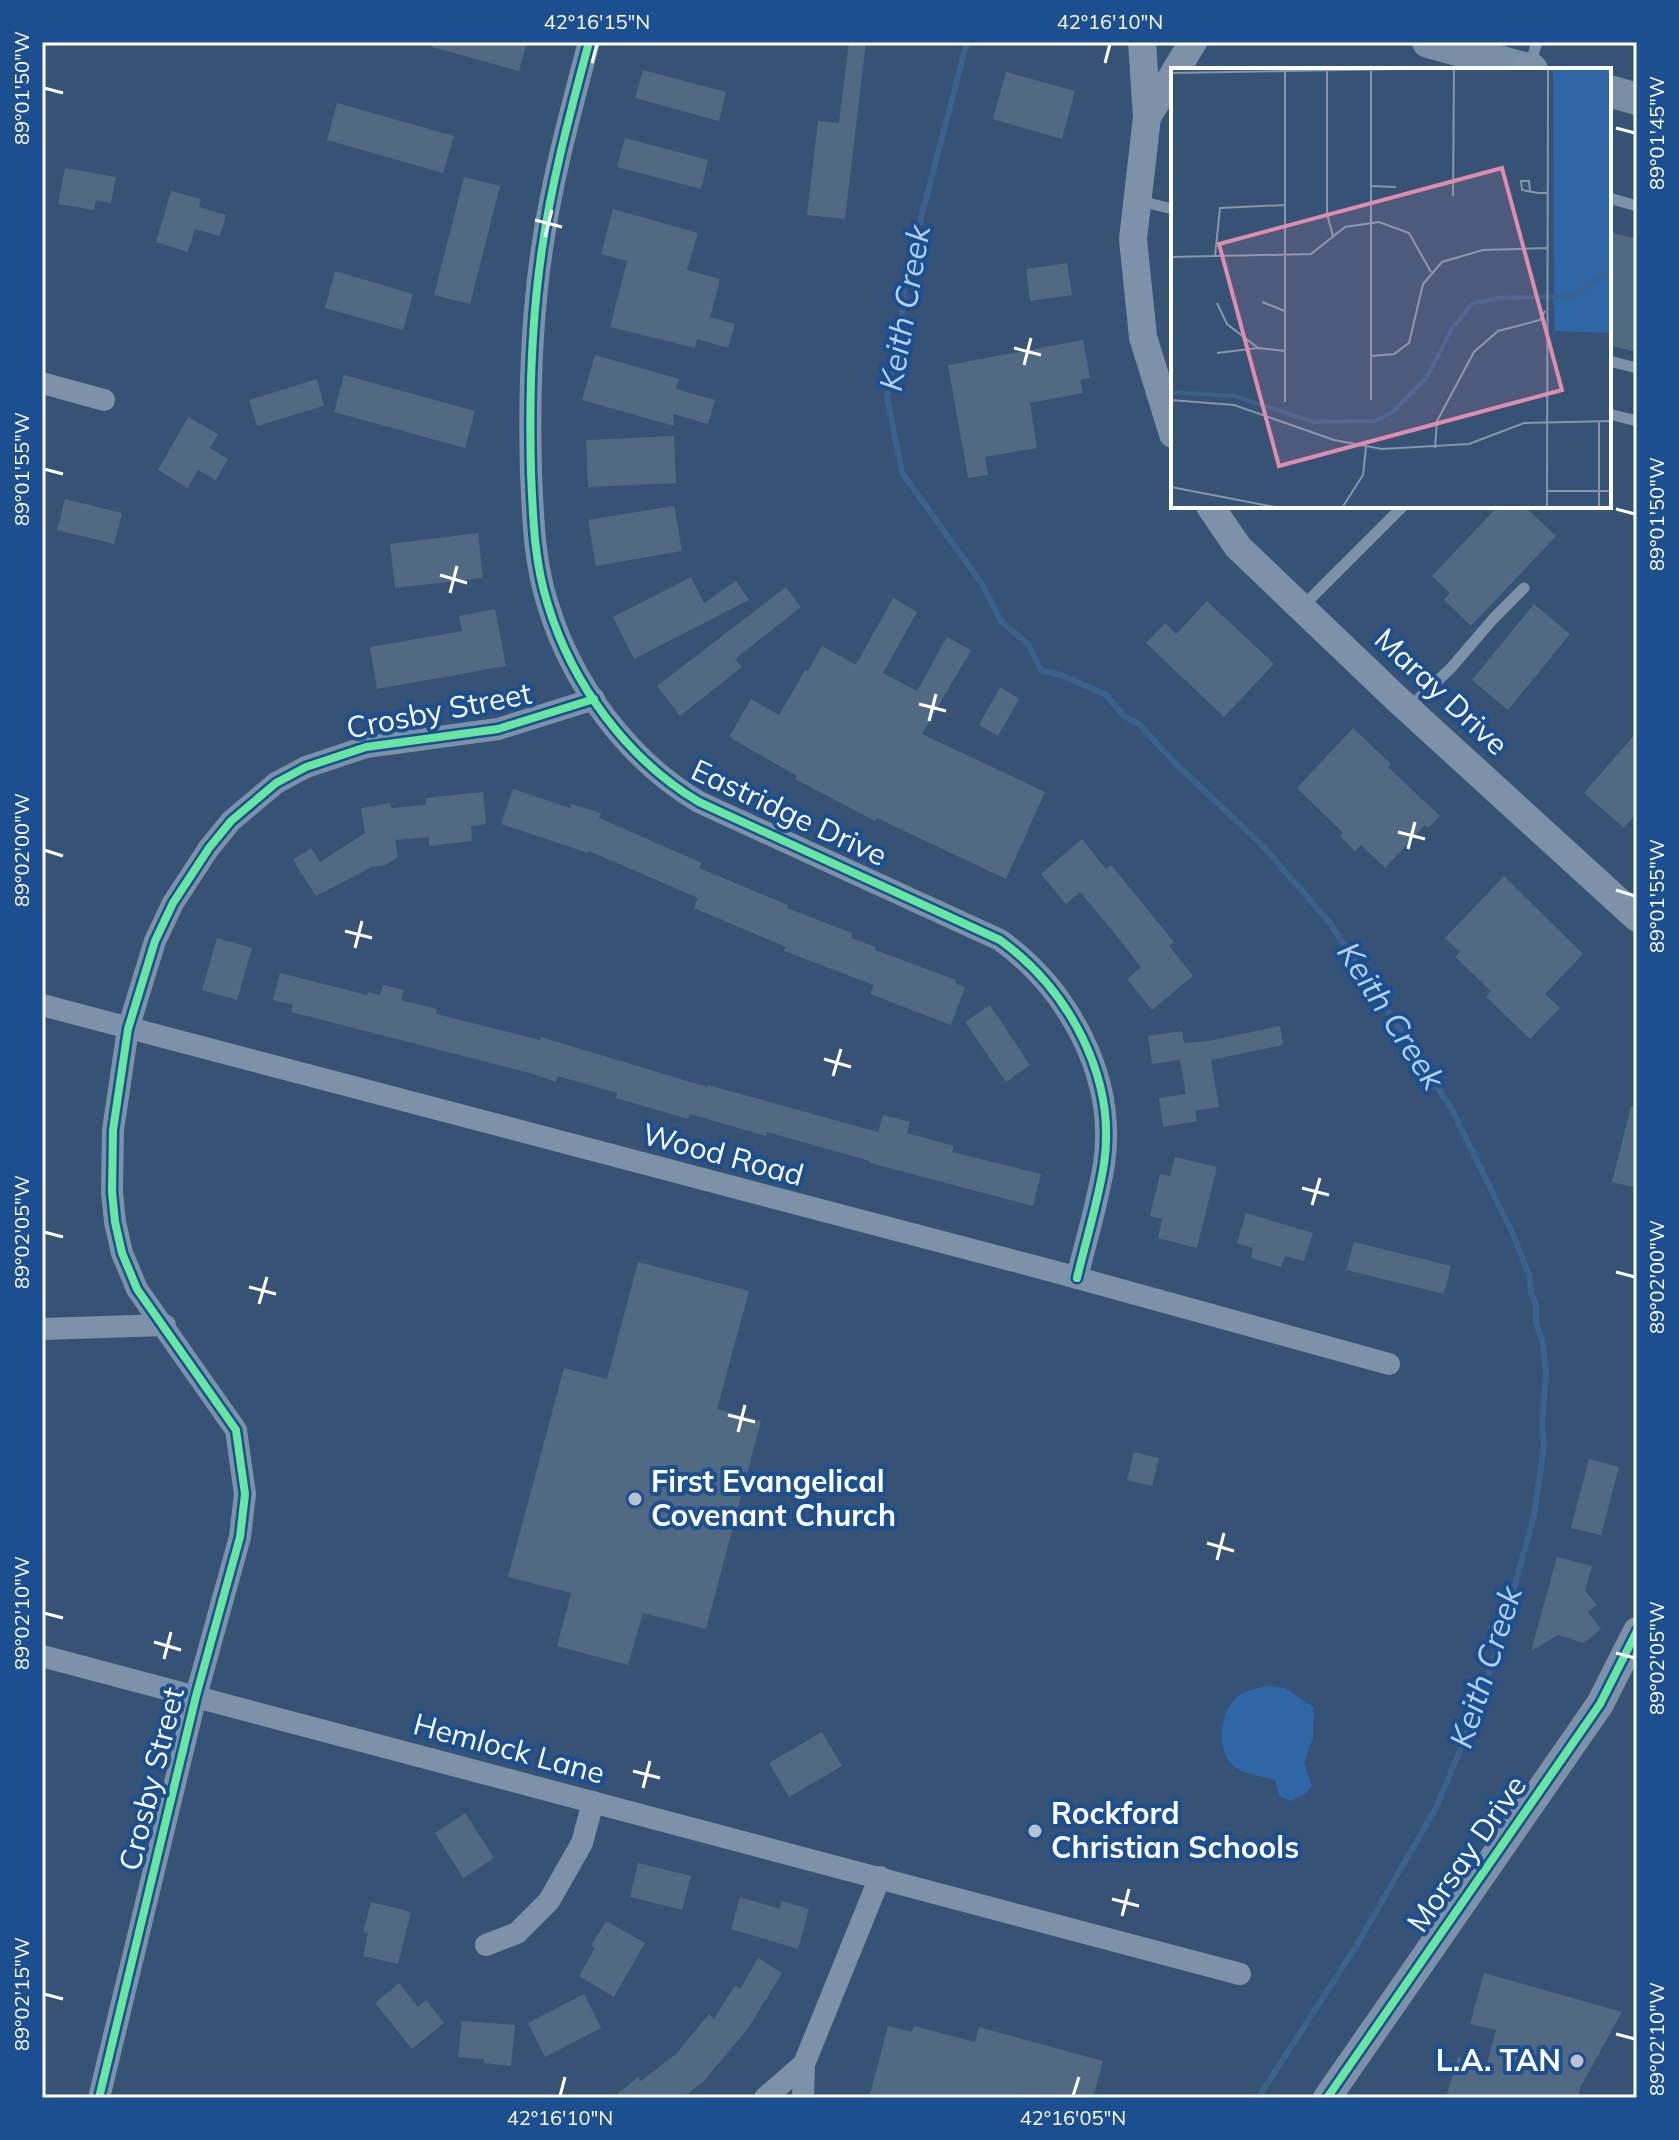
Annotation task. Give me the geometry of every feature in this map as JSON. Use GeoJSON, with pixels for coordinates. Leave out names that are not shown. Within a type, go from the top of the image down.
{"type":"FeatureCollection","features":[{"type":"Feature","properties":{"kind":"main road"},"geometry":{"type":"LineString","coordinates":[[1428,42],[1523,68]]}},
{"type":"Feature","properties":{"kind":"main road"},"geometry":{"type":"LineString","coordinates":[[1611,92],[1637,99]]}},
{"type":"Feature","properties":{"kind":"street","name":"Eastridge Drive"},"geometry":{"type":"LineString","coordinates":[[589,42],[562,149],[542,247],[534,325],[530,414],[533,508],[540,576],[559,635],[594,699],[646,764],[680,790],[699,802],[993,936],[1022,955],[1055,990],[1090,1056],[1103,1114],[1104,1161],[1077,1278]]}},
{"type":"Feature","properties":{"kind":"street"},"geometry":{"type":"LineString","coordinates":[[1142,42],[1147,117],[1133,239],[1143,337],[1171,428]]}},
{"type":"Feature","properties":{"kind":"street"},"geometry":{"type":"LineString","coordinates":[[1178,68],[1193,42]]}},
{"type":"Feature","properties":{"kind":"street"},"geometry":{"type":"LineString","coordinates":[[1147,117],[1171,79]]}},
{"type":"Feature","properties":{"kind":"street"},"geometry":{"type":"LineString","coordinates":[[42,383],[104,400]]}},
{"type":"Feature","properties":{"kind":"street","name":"Maray Drive"},"geometry":{"type":"LineString","coordinates":[[1211,508],[1238,547],[1637,918]]}},
{"type":"Feature","properties":{"kind":"street","name":"Crosby Street"},"geometry":{"type":"LineString","coordinates":[[99,2098],[196,1696],[240,1537],[245,1494],[236,1430],[137,1289],[122,1253],[115,1222],[113,1130],[128,1029],[155,941],[173,903],[209,848],[231,821],[276,783],[336,755],[366,747],[498,729],[594,699]]}},
{"type":"Feature","properties":{"kind":"street","name":"Wood Road"},"geometry":{"type":"LineString","coordinates":[[42,1005],[1077,1278],[1389,1364]]}},
{"type":"Feature","properties":{"kind":"street"},"geometry":{"type":"LineString","coordinates":[[42,1329],[165,1325]]}},
{"type":"Feature","properties":{"kind":"street","name":"Morsay Drive"},"geometry":{"type":"LineString","coordinates":[[1327,2098],[1600,1704],[1637,1631]]}},
{"type":"Feature","properties":{"kind":"street","name":"Hemlock Lane"},"geometry":{"type":"LineString","coordinates":[[42,1656],[1240,1974]]}},
{"type":"Feature","properties":{"kind":"street"},"geometry":{"type":"LineString","coordinates":[[486,1945],[517,1933],[549,1901],[582,1843],[593,1802]]}},
{"type":"Feature","properties":{"kind":"street"},"geometry":{"type":"LineString","coordinates":[[803,2098],[804,2064],[880,1877]]}},
{"type":"Feature","properties":{"kind":"street"},"geometry":{"type":"LineString","coordinates":[[765,2098],[804,2064]]}},
{"type":"Feature","properties":{"kind":"lane"},"geometry":{"type":"LineString","coordinates":[[1530,68],[1537,42]]}},
{"type":"Feature","properties":{"kind":"lane"},"geometry":{"type":"LineString","coordinates":[[1611,199],[1637,206]]}},
{"type":"Feature","properties":{"kind":"lane"},"geometry":{"type":"LineString","coordinates":[[1137,200],[1171,208]]}},
{"type":"Feature","properties":{"kind":"lane"},"geometry":{"type":"LineString","coordinates":[[1611,362],[1637,368]]}},
{"type":"Feature","properties":{"kind":"lane"},"geometry":{"type":"LineString","coordinates":[[1611,414],[1637,421]]}},
{"type":"Feature","properties":{"kind":"lane"},"geometry":{"type":"LineString","coordinates":[[1302,608],[1401,508]]}},
{"type":"Feature","properties":{"kind":"lane"},"geometry":{"type":"LineString","coordinates":[[1408,708],[1451,668],[1524,588]]}},
{"type":"Feature","properties":{"kind":"shaded area"},"geometry":{"type":"Polygon","coordinates":[[[1268,1686],[1285,1688],[1314,1707],[1313,1738],[1304,1763],[1312,1786],[1306,1793],[1290,1801],[1279,1796],[1275,1780],[1250,1774],[1233,1765],[1223,1745],[1222,1727],[1232,1702],[1245,1692],[1268,1686]]]}},
{"type":"Feature","properties":{"kind":"building"},"geometry":{"type":"Polygon","coordinates":[[[433,42],[527,42],[519,71],[432,47],[433,42]]]}},
{"type":"Feature","properties":{"kind":"building"},"geometry":{"type":"Polygon","coordinates":[[[849,42],[866,42],[845,219],[807,215],[818,121],[839,123],[849,42]]]}},
{"type":"Feature","properties":{"kind":"building"},"geometry":{"type":"Polygon","coordinates":[[[643,70],[726,92],[719,121],[635,98],[643,70]]]}},
{"type":"Feature","properties":{"kind":"building"},"geometry":{"type":"Polygon","coordinates":[[[1006,72],[1075,91],[1062,139],[993,119],[1006,72]]]}},
{"type":"Feature","properties":{"kind":"building"},"geometry":{"type":"Polygon","coordinates":[[[337,103],[454,136],[443,173],[327,140],[337,103]]]}},
{"type":"Feature","properties":{"kind":"building"},"geometry":{"type":"Polygon","coordinates":[[[625,138],[708,160],[701,189],[617,167],[625,138]]]}},
{"type":"Feature","properties":{"kind":"building"},"geometry":{"type":"Polygon","coordinates":[[[65,168],[116,177],[111,203],[96,200],[94,210],[58,204],[65,168]]]}},
{"type":"Feature","properties":{"kind":"building"},"geometry":{"type":"Polygon","coordinates":[[[464,177],[500,186],[470,304],[434,295],[464,177]]]}},
{"type":"Feature","properties":{"kind":"building"},"geometry":{"type":"Polygon","coordinates":[[[171,191],[201,199],[199,207],[226,215],[220,236],[195,229],[188,252],[156,242],[171,191]]]}},
{"type":"Feature","properties":{"kind":"building"},"geometry":{"type":"Polygon","coordinates":[[[613,209],[698,233],[687,270],[720,279],[710,317],[735,324],[728,348],[697,339],[695,348],[610,327],[627,261],[601,254],[613,209]]]}},
{"type":"Feature","properties":{"kind":"building"},"geometry":{"type":"Polygon","coordinates":[[[1611,232],[1637,239],[1637,352],[1611,346],[1611,232]]]}},
{"type":"Feature","properties":{"kind":"building"},"geometry":{"type":"Polygon","coordinates":[[[1067,263],[1072,295],[1030,301],[1026,269],[1067,263]]]}},
{"type":"Feature","properties":{"kind":"building"},"geometry":{"type":"Polygon","coordinates":[[[335,271],[413,294],[403,330],[325,308],[335,271]]]}},
{"type":"Feature","properties":{"kind":"building"},"geometry":{"type":"Polygon","coordinates":[[[1083,340],[1090,378],[1080,380],[1083,393],[1030,403],[1037,448],[985,457],[988,475],[968,478],[948,365],[1083,340]]]}},
{"type":"Feature","properties":{"kind":"building"},"geometry":{"type":"Polygon","coordinates":[[[595,355],[679,379],[676,389],[715,400],[708,424],[673,414],[674,426],[582,400],[595,355]]]}},
{"type":"Feature","properties":{"kind":"building"},"geometry":{"type":"Polygon","coordinates":[[[344,375],[475,411],[465,448],[334,412],[344,375]]]}},
{"type":"Feature","properties":{"kind":"building"},"geometry":{"type":"Polygon","coordinates":[[[317,379],[324,406],[257,426],[249,400],[317,379]]]}},
{"type":"Feature","properties":{"kind":"building"},"geometry":{"type":"Polygon","coordinates":[[[188,417],[218,434],[210,448],[228,459],[216,480],[198,470],[188,488],[158,470],[188,417]]]}},
{"type":"Feature","properties":{"kind":"building"},"geometry":{"type":"Polygon","coordinates":[[[674,436],[676,483],[588,487],[586,440],[674,436]]]}},
{"type":"Feature","properties":{"kind":"building"},"geometry":{"type":"Polygon","coordinates":[[[65,499],[122,513],[114,544],[57,530],[65,499]]]}},
{"type":"Feature","properties":{"kind":"building"},"geometry":{"type":"Polygon","coordinates":[[[674,506],[682,551],[596,566],[588,520],[674,506]]]}},
{"type":"Feature","properties":{"kind":"building"},"geometry":{"type":"Polygon","coordinates":[[[1496,508],[1526,508],[1556,536],[1471,626],[1444,600],[1450,593],[1432,576],[1496,508]]]}},
{"type":"Feature","properties":{"kind":"building"},"geometry":{"type":"Polygon","coordinates":[[[478,533],[483,578],[395,588],[390,544],[478,533]]]}},
{"type":"Feature","properties":{"kind":"building"},"geometry":{"type":"Polygon","coordinates":[[[691,577],[704,603],[736,581],[749,600],[634,659],[613,617],[691,577]]]}},
{"type":"Feature","properties":{"kind":"building"},"geometry":{"type":"Polygon","coordinates":[[[786,587],[801,607],[735,659],[742,667],[680,716],[657,686],[786,587]]]}},
{"type":"Feature","properties":{"kind":"building"},"geometry":{"type":"Polygon","coordinates":[[[893,598],[917,612],[883,673],[917,691],[947,637],[971,650],[922,734],[1045,792],[1006,879],[877,818],[875,821],[795,779],[797,776],[729,737],[751,699],[779,715],[822,646],[856,665],[893,598]]]}},
{"type":"Feature","properties":{"kind":"building"},"geometry":{"type":"Polygon","coordinates":[[[1207,601],[1274,664],[1224,717],[1146,643],[1165,623],[1176,634],[1207,601]]]}},
{"type":"Feature","properties":{"kind":"building"},"geometry":{"type":"Polygon","coordinates":[[[1534,604],[1570,634],[1508,710],[1472,680],[1534,604]]]}},
{"type":"Feature","properties":{"kind":"building"},"geometry":{"type":"Polygon","coordinates":[[[495,609],[506,666],[377,689],[370,647],[462,631],[459,616],[495,609]]]}},
{"type":"Feature","properties":{"kind":"building"},"geometry":{"type":"Polygon","coordinates":[[[1000,687],[1019,699],[998,736],[979,725],[1000,687]]]}},
{"type":"Feature","properties":{"kind":"building"},"geometry":{"type":"Polygon","coordinates":[[[1353,728],[1391,764],[1388,767],[1440,816],[1428,828],[1425,825],[1385,868],[1361,845],[1355,851],[1340,836],[1343,833],[1297,788],[1353,728]]]}},
{"type":"Feature","properties":{"kind":"building"},"geometry":{"type":"Polygon","coordinates":[[[1637,732],[1637,813],[1624,828],[1584,793],[1637,732]]]}},
{"type":"Feature","properties":{"kind":"building"},"geometry":{"type":"Polygon","coordinates":[[[513,789],[570,808],[571,804],[601,813],[599,818],[702,863],[699,868],[788,905],[787,908],[852,933],[851,938],[876,947],[875,950],[956,980],[955,983],[965,987],[951,1025],[870,994],[874,985],[784,951],[786,947],[694,908],[698,898],[589,851],[501,824],[513,789]]]}},
{"type":"Feature","properties":{"kind":"building"},"geometry":{"type":"Polygon","coordinates":[[[483,792],[486,824],[471,826],[472,841],[429,846],[429,837],[395,840],[398,857],[316,896],[293,860],[311,848],[320,862],[365,833],[361,808],[390,803],[391,808],[426,805],[426,798],[483,792]]]}},
{"type":"Feature","properties":{"kind":"building"},"geometry":{"type":"Polygon","coordinates":[[[1082,839],[1106,869],[1111,865],[1174,942],[1169,946],[1193,976],[1152,1010],[1127,979],[1141,967],[1116,935],[1080,892],[1066,904],[1041,874],[1082,839]]]}},
{"type":"Feature","properties":{"kind":"building"},"geometry":{"type":"Polygon","coordinates":[[[1504,876],[1583,954],[1545,994],[1560,1008],[1530,1039],[1486,997],[1491,991],[1455,957],[1460,952],[1445,938],[1504,876]]]}},
{"type":"Feature","properties":{"kind":"building"},"geometry":{"type":"Polygon","coordinates":[[[217,938],[252,948],[237,1000],[202,990],[217,938]]]}},
{"type":"Feature","properties":{"kind":"building"},"geometry":{"type":"Polygon","coordinates":[[[280,973],[367,995],[368,992],[380,995],[383,985],[404,990],[401,1000],[437,1009],[436,1014],[540,1040],[541,1037],[707,1087],[878,1132],[883,1115],[910,1122],[907,1133],[954,1146],[952,1152],[1041,1174],[1033,1206],[767,1132],[766,1136],[690,1114],[688,1119],[616,1098],[617,1093],[558,1076],[556,1082],[291,1012],[293,1005],[273,1000],[280,973]]]}},
{"type":"Feature","properties":{"kind":"building"},"geometry":{"type":"Polygon","coordinates":[[[990,1005],[1030,1065],[1006,1082],[965,1022],[990,1005]]]}},
{"type":"Feature","properties":{"kind":"building"},"geometry":{"type":"Polygon","coordinates":[[[1280,1026],[1283,1045],[1211,1060],[1219,1107],[1195,1111],[1197,1121],[1163,1127],[1159,1098],[1186,1094],[1180,1060],[1152,1064],[1148,1036],[1182,1031],[1184,1043],[1280,1026]]]}},
{"type":"Feature","properties":{"kind":"building"},"geometry":{"type":"Polygon","coordinates":[[[1631,1106],[1637,1107],[1637,1188],[1612,1182],[1631,1106]]]}},
{"type":"Feature","properties":{"kind":"building"},"geometry":{"type":"Polygon","coordinates":[[[1175,1157],[1217,1167],[1197,1248],[1158,1238],[1162,1219],[1150,1216],[1160,1174],[1170,1176],[1175,1157]]]}},
{"type":"Feature","properties":{"kind":"building"},"geometry":{"type":"Polygon","coordinates":[[[1246,1213],[1313,1233],[1304,1261],[1285,1256],[1281,1267],[1251,1258],[1253,1248],[1237,1243],[1246,1213]]]}},
{"type":"Feature","properties":{"kind":"building"},"geometry":{"type":"Polygon","coordinates":[[[1354,1242],[1451,1266],[1444,1294],[1346,1270],[1354,1242]]]}},
{"type":"Feature","properties":{"kind":"building","name":"First Evangelical Covenant Church"},"geometry":{"type":"Polygon","coordinates":[[[638,1262],[749,1291],[717,1409],[761,1421],[706,1629],[643,1613],[628,1665],[557,1646],[571,1593],[508,1577],[564,1368],[607,1379],[638,1262]]]}},
{"type":"Feature","properties":{"kind":"building"},"geometry":{"type":"Polygon","coordinates":[[[1134,1452],[1159,1458],[1152,1486],[1127,1480],[1134,1452]]]}},
{"type":"Feature","properties":{"kind":"building"},"geometry":{"type":"Polygon","coordinates":[[[1589,1459],[1619,1467],[1601,1535],[1571,1528],[1589,1459]]]}},
{"type":"Feature","properties":{"kind":"building"},"geometry":{"type":"Polygon","coordinates":[[[1557,1557],[1592,1566],[1585,1591],[1597,1605],[1588,1612],[1601,1629],[1584,1643],[1558,1635],[1531,1651],[1557,1557]]]}},
{"type":"Feature","properties":{"kind":"building"},"geometry":{"type":"Polygon","coordinates":[[[822,1732],[842,1766],[789,1797],[769,1763],[822,1732]]]}},
{"type":"Feature","properties":{"kind":"building"},"geometry":{"type":"Polygon","coordinates":[[[465,1813],[494,1858],[463,1878],[435,1833],[465,1813]]]}},
{"type":"Feature","properties":{"kind":"building"},"geometry":{"type":"Polygon","coordinates":[[[638,1863],[691,1876],[682,1910],[630,1897],[638,1863]]]}},
{"type":"Feature","properties":{"kind":"building"},"geometry":{"type":"Polygon","coordinates":[[[740,1897],[780,1909],[782,1901],[809,1909],[798,1949],[731,1929],[740,1897]]]}},
{"type":"Feature","properties":{"kind":"building"},"geometry":{"type":"Polygon","coordinates":[[[371,1902],[411,1912],[398,1964],[363,1956],[368,1933],[363,1932],[371,1902]]]}},
{"type":"Feature","properties":{"kind":"building"},"geometry":{"type":"Polygon","coordinates":[[[606,1921],[645,1943],[614,1997],[579,1976],[595,1948],[591,1946],[606,1921]]]}},
{"type":"Feature","properties":{"kind":"building"},"geometry":{"type":"Polygon","coordinates":[[[758,1958],[782,1973],[749,2027],[704,2081],[683,2098],[612,2098],[638,2077],[641,2081],[676,2054],[709,2014],[714,2019],[735,1985],[740,1989],[758,1958]]]}},
{"type":"Feature","properties":{"kind":"building"},"geometry":{"type":"Polygon","coordinates":[[[1484,1973],[1622,2012],[1581,2086],[1578,2098],[1446,2098],[1458,2057],[1487,2064],[1496,2030],[1470,2024],[1484,1973]]]}},
{"type":"Feature","properties":{"kind":"building"},"geometry":{"type":"Polygon","coordinates":[[[399,1983],[418,2007],[426,2000],[444,2023],[412,2049],[375,2003],[399,1983]]]}},
{"type":"Feature","properties":{"kind":"building"},"geometry":{"type":"Polygon","coordinates":[[[584,1994],[601,2028],[545,2057],[528,2023],[584,1994]]]}},
{"type":"Feature","properties":{"kind":"building"},"geometry":{"type":"Polygon","coordinates":[[[462,2021],[515,2025],[511,2066],[458,2057],[462,2021]]]}},
{"type":"Feature","properties":{"kind":"building"},"geometry":{"type":"Polygon","coordinates":[[[888,2026],[912,2032],[914,2026],[975,2042],[979,2027],[1103,2061],[1093,2098],[869,2098],[888,2026]]]}},
{"type":"Feature","properties":{"kind":"waterway","name":"Keith Creek"},"geometry":{"type":"LineString","coordinates":[[967,42],[904,283],[902,323],[887,398],[902,473],[982,584],[1001,621],[1028,644],[1041,670],[1064,676],[1106,695],[1124,716],[1140,725],[1174,762],[1262,845],[1330,923],[1451,1108],[1512,1232],[1530,1277],[1536,1322],[1543,1344],[1546,1373],[1542,1425],[1544,1446],[1534,1515],[1500,1641],[1475,1714],[1437,1806],[1355,1948],[1258,2098]]}},
{"type":"Feature","properties":{"kind":"cycle path"},"geometry":{"type":"LineString","coordinates":[[589,42],[562,145],[546,223],[535,305],[532,361],[530,445],[535,539],[543,589],[558,634],[588,691],[606,717],[626,742],[673,785],[699,802],[1000,940],[1047,983],[1082,1038],[1095,1068],[1103,1099],[1106,1131],[1104,1164],[1077,1278]]}},
{"type":"Feature","properties":{"kind":"cycle path"},"geometry":{"type":"LineString","coordinates":[[99,2098],[196,1696],[240,1537],[245,1494],[236,1430],[137,1289],[122,1253],[115,1222],[113,1130],[128,1029],[155,941],[173,903],[209,848],[231,821],[276,783],[306,767],[366,747],[498,729],[594,699]]}},
{"type":"Feature","properties":{"kind":"cycle path"},"geometry":{"type":"LineString","coordinates":[[1327,2098],[1600,1704],[1637,1631]]}},
{"type":"Feature","properties":{"kind":"place","name":"First Evangelical Covenant Church"},"geometry":{"type":"Point","coordinates":[635,1499]}},
{"type":"Feature","properties":{"kind":"place","name":"Rockford Christian Schools"},"geometry":{"type":"Point","coordinates":[1035,1831]}},
{"type":"Feature","properties":{"kind":"place","name":"L.A. TAN"},"geometry":{"type":"Point","coordinates":[1577,2061]}}]}
